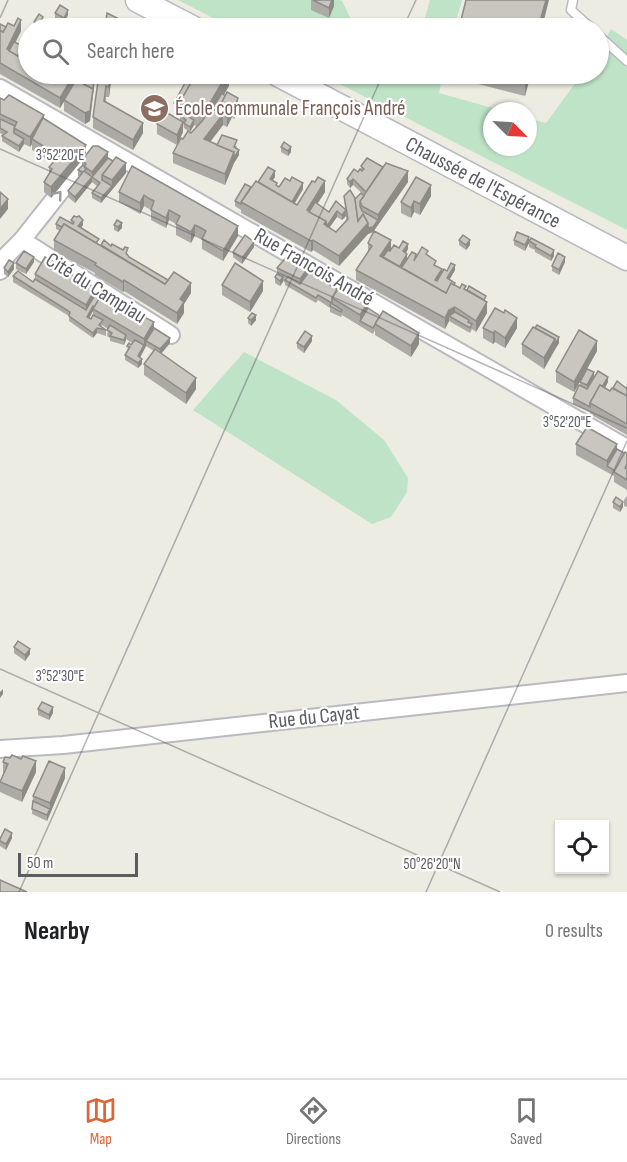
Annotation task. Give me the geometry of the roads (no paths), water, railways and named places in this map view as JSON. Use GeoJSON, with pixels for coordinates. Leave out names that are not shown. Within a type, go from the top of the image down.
{"type":"FeatureCollection","features":[{"type":"Feature","properties":{"kind":"main road"},"geometry":{"type":"LineString","coordinates":[[138,0],[173,18]]}},
{"type":"Feature","properties":{"kind":"main road","name":"Chaussée de l'Espérance"},"geometry":{"type":"LineString","coordinates":[[297,84],[627,258]]}},
{"type":"Feature","properties":{"kind":"street","name":"Rue Francois André"},"geometry":{"type":"LineString","coordinates":[[0,88],[627,448]]}},
{"type":"Feature","properties":{"kind":"street"},"geometry":{"type":"LineString","coordinates":[[0,270],[3,259],[22,240],[99,143]]}},
{"type":"Feature","properties":{"kind":"street","name":"Cité du Campiau"},"geometry":{"type":"LineString","coordinates":[[22,240],[171,335]]}},
{"type":"Feature","properties":{"kind":"street","name":"Rue du Cayat"},"geometry":{"type":"LineString","coordinates":[[0,749],[75,744],[627,683]]}},
{"type":"Feature","properties":{"kind":"lane"},"geometry":{"type":"LineString","coordinates":[[573,0],[571,10],[580,18]]}},
{"type":"Feature","properties":{"kind":"lane"},"geometry":{"type":"LineString","coordinates":[[609,45],[627,61]]}},
{"type":"Feature","properties":{"kind":"place","name":"École communale François André"},"geometry":{"type":"Point","coordinates":[154,108]}}]}
